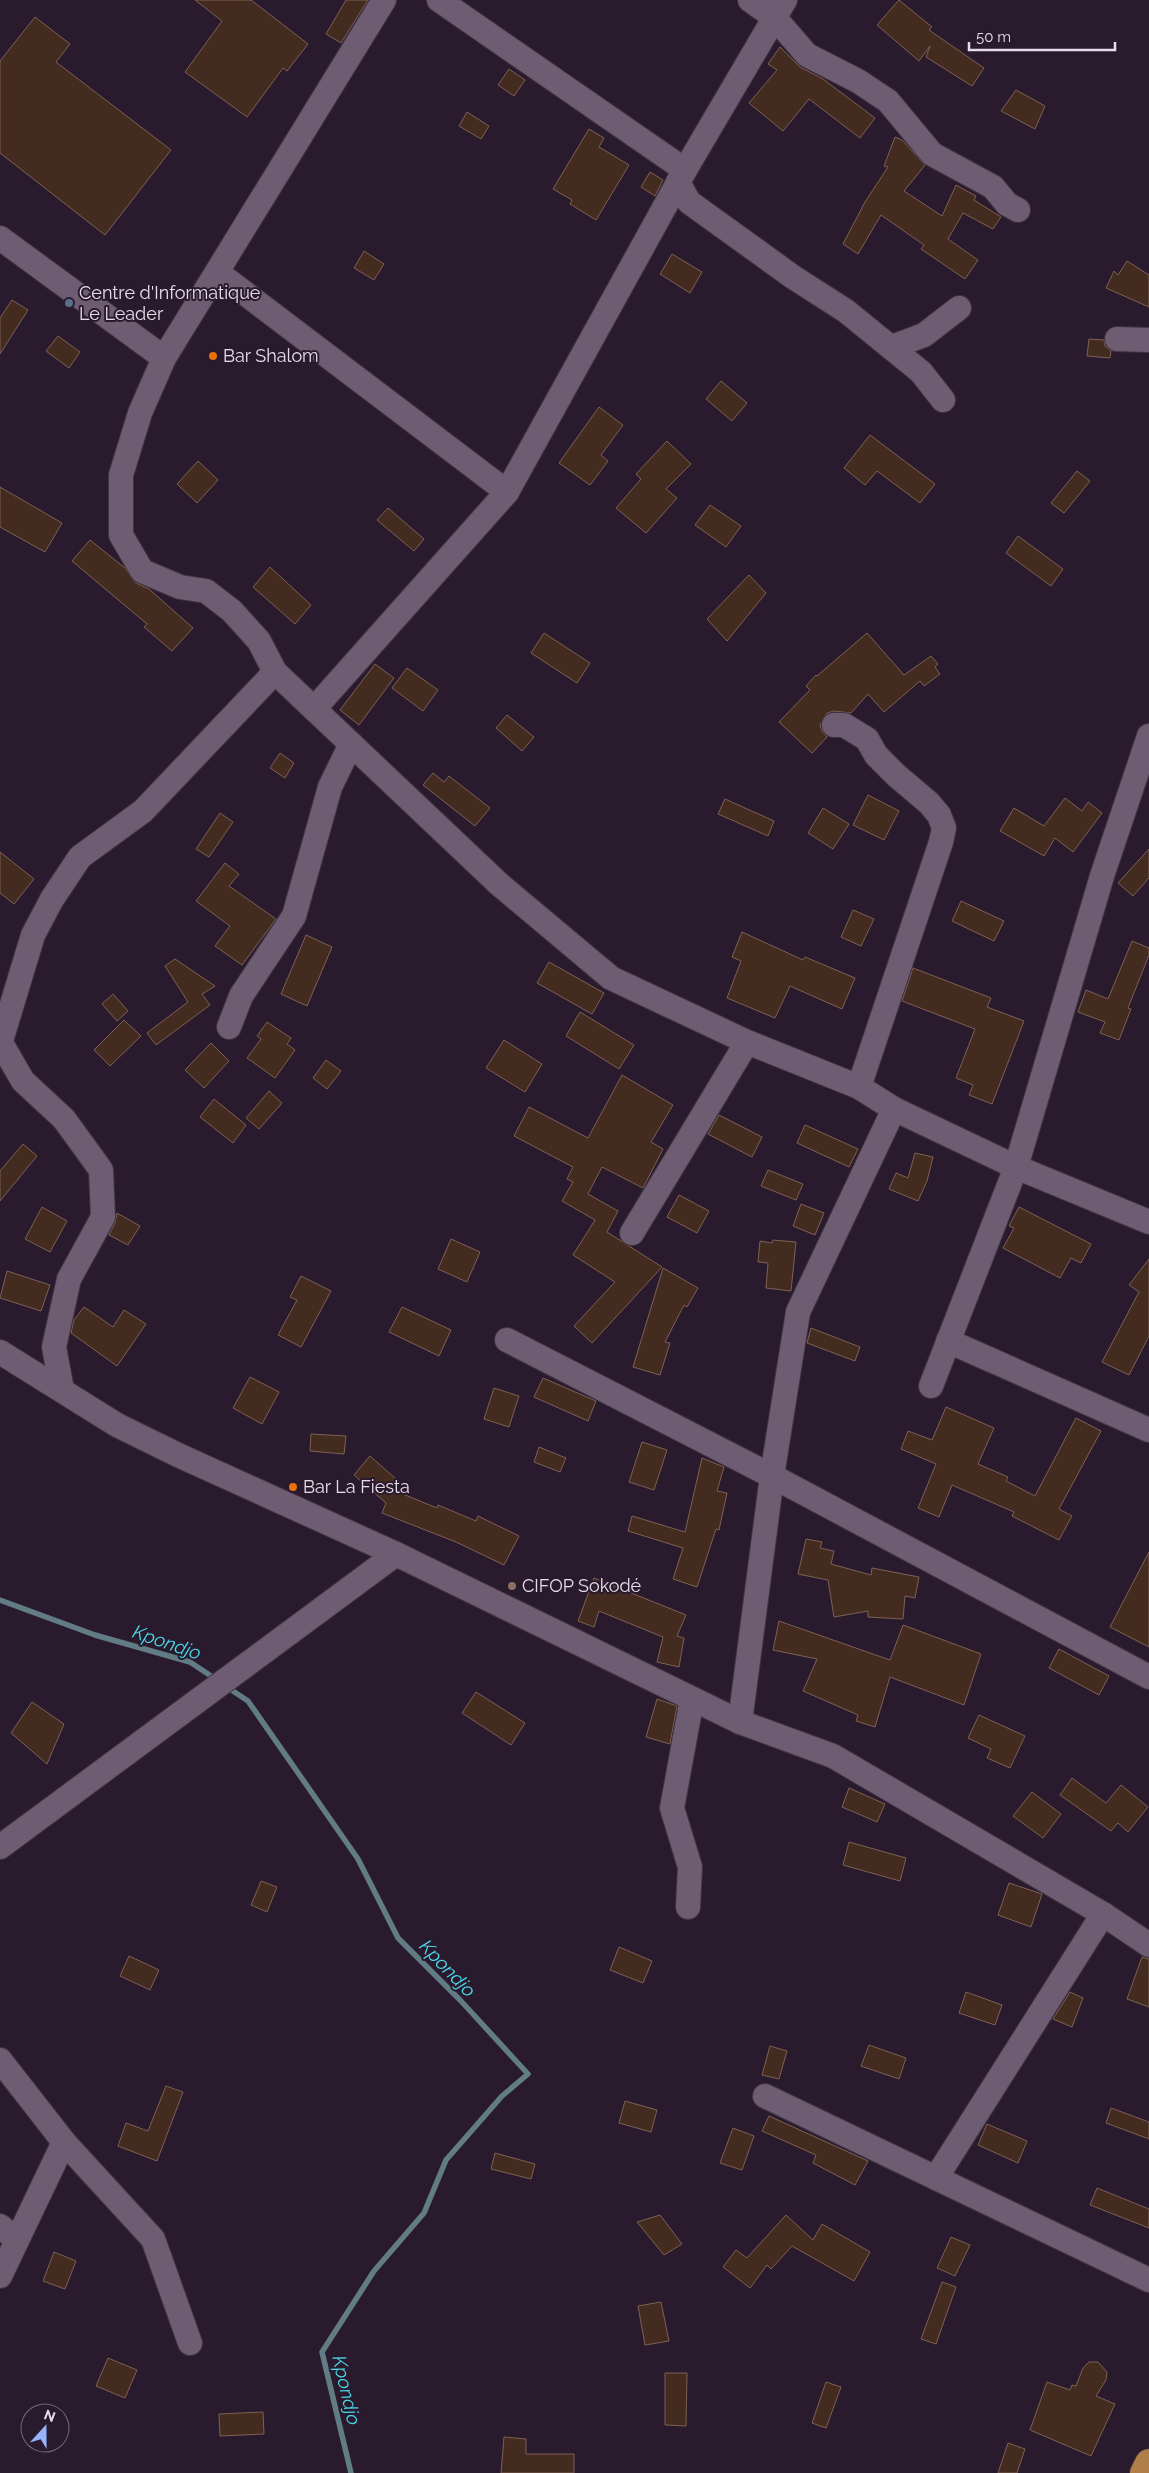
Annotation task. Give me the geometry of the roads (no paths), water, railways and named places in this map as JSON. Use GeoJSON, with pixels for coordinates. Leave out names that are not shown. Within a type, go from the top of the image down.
{"type":"FeatureCollection","features":[{"type":"Feature","properties":{"kind":"highway"},"geometry":{"type":"LineString","coordinates":[[1144,2473],[1149,2463]]}},
{"type":"Feature","properties":{"kind":"street"},"geometry":{"type":"LineString","coordinates":[[384,0],[164,358],[140,413],[121,476],[121,535],[142,571],[180,586],[206,591],[232,611],[259,641],[275,672],[499,884],[611,978],[747,1042],[859,1087],[894,1109],[1016,1167],[1149,1222]]}},
{"type":"Feature","properties":{"kind":"street"},"geometry":{"type":"LineString","coordinates":[[439,0],[682,176],[689,202],[793,277],[846,311],[921,372],[943,400]]}},
{"type":"Feature","properties":{"kind":"street"},"geometry":{"type":"LineString","coordinates":[[750,0],[780,9],[807,55],[858,81],[888,101],[932,154],[993,187],[1007,204],[1018,210]]}},
{"type":"Feature","properties":{"kind":"street"},"geometry":{"type":"LineString","coordinates":[[314,709],[507,492],[682,176],[780,9]]}},
{"type":"Feature","properties":{"kind":"street"},"geometry":{"type":"LineString","coordinates":[[0,238],[164,358]]}},
{"type":"Feature","properties":{"kind":"street"},"geometry":{"type":"LineString","coordinates":[[217,272],[507,492]]}},
{"type":"Feature","properties":{"kind":"street"},"geometry":{"type":"LineString","coordinates":[[892,348],[924,335],[960,308]]}},
{"type":"Feature","properties":{"kind":"street"},"geometry":{"type":"LineString","coordinates":[[1117,339],[1149,340]]}},
{"type":"Feature","properties":{"kind":"street"},"geometry":{"type":"LineString","coordinates":[[62,1390],[54,1347],[69,1279],[103,1218],[101,1170],[64,1119],[23,1081],[0,1043],[33,936],[52,899],[80,857],[143,811],[275,672]]}},
{"type":"Feature","properties":{"kind":"street"},"geometry":{"type":"LineString","coordinates":[[834,726],[844,725],[867,739],[876,755],[939,814],[944,828],[942,842],[859,1087]]}},
{"type":"Feature","properties":{"kind":"street"},"geometry":{"type":"LineString","coordinates":[[931,1386],[1016,1167],[1102,876],[1149,736]]}},
{"type":"Feature","properties":{"kind":"street"},"geometry":{"type":"LineString","coordinates":[[229,1027],[241,996],[294,916],[330,787],[351,744]]}},
{"type":"Feature","properties":{"kind":"street"},"geometry":{"type":"LineString","coordinates":[[632,1233],[747,1042]]}},
{"type":"Feature","properties":{"kind":"street"},"geometry":{"type":"LineString","coordinates":[[740,1722],[772,1476],[798,1312],[894,1109]]}},
{"type":"Feature","properties":{"kind":"street"},"geometry":{"type":"LineString","coordinates":[[507,1340],[772,1476],[1149,1677]]}},
{"type":"Feature","properties":{"kind":"street"},"geometry":{"type":"LineString","coordinates":[[948,1341],[1149,1430]]}},
{"type":"Feature","properties":{"kind":"street"},"geometry":{"type":"LineString","coordinates":[[0,1352],[117,1425],[178,1455],[396,1554],[740,1722],[833,1756],[1104,1914],[1149,1945]]}},
{"type":"Feature","properties":{"kind":"street"},"geometry":{"type":"LineString","coordinates":[[0,1847],[396,1554]]}},
{"type":"Feature","properties":{"kind":"street"},"geometry":{"type":"LineString","coordinates":[[688,1907],[690,1868],[672,1808],[692,1699]]}},
{"type":"Feature","properties":{"kind":"street"},"geometry":{"type":"LineString","coordinates":[[936,2178],[1104,1914]]}},
{"type":"Feature","properties":{"kind":"street"},"geometry":{"type":"LineString","coordinates":[[0,2060],[64,2142],[153,2239],[190,2343]]}},
{"type":"Feature","properties":{"kind":"street"},"geometry":{"type":"LineString","coordinates":[[765,2096],[1149,2280]]}},
{"type":"Feature","properties":{"kind":"street"},"geometry":{"type":"LineString","coordinates":[[0,2276],[9,2233],[64,2142]]}},
{"type":"Feature","properties":{"kind":"waterway","name":"Kpondjo"},"geometry":{"type":"LineString","coordinates":[[0,1600],[95,1635],[190,1662],[217,1680]]}},
{"type":"Feature","properties":{"kind":"waterway","name":"Kpondjo"},"geometry":{"type":"LineString","coordinates":[[227,1687],[248,1701],[358,1859],[398,1938],[461,2001],[528,2074],[502,2096],[446,2160],[424,2213],[374,2271],[322,2352],[351,2473]]}},
{"type":"Feature","properties":{"kind":"place","name":"Centre d'Informatique Le Leader"},"geometry":{"type":"Point","coordinates":[69,303]}},
{"type":"Feature","properties":{"kind":"place","name":"Bar Shalom"},"geometry":{"type":"Point","coordinates":[213,356]}},
{"type":"Feature","properties":{"kind":"place","name":"Bar La Fiesta"},"geometry":{"type":"Point","coordinates":[293,1487]}},
{"type":"Feature","properties":{"kind":"place","name":"CIFOP Sokodé"},"geometry":{"type":"Point","coordinates":[512,1586]}}]}
